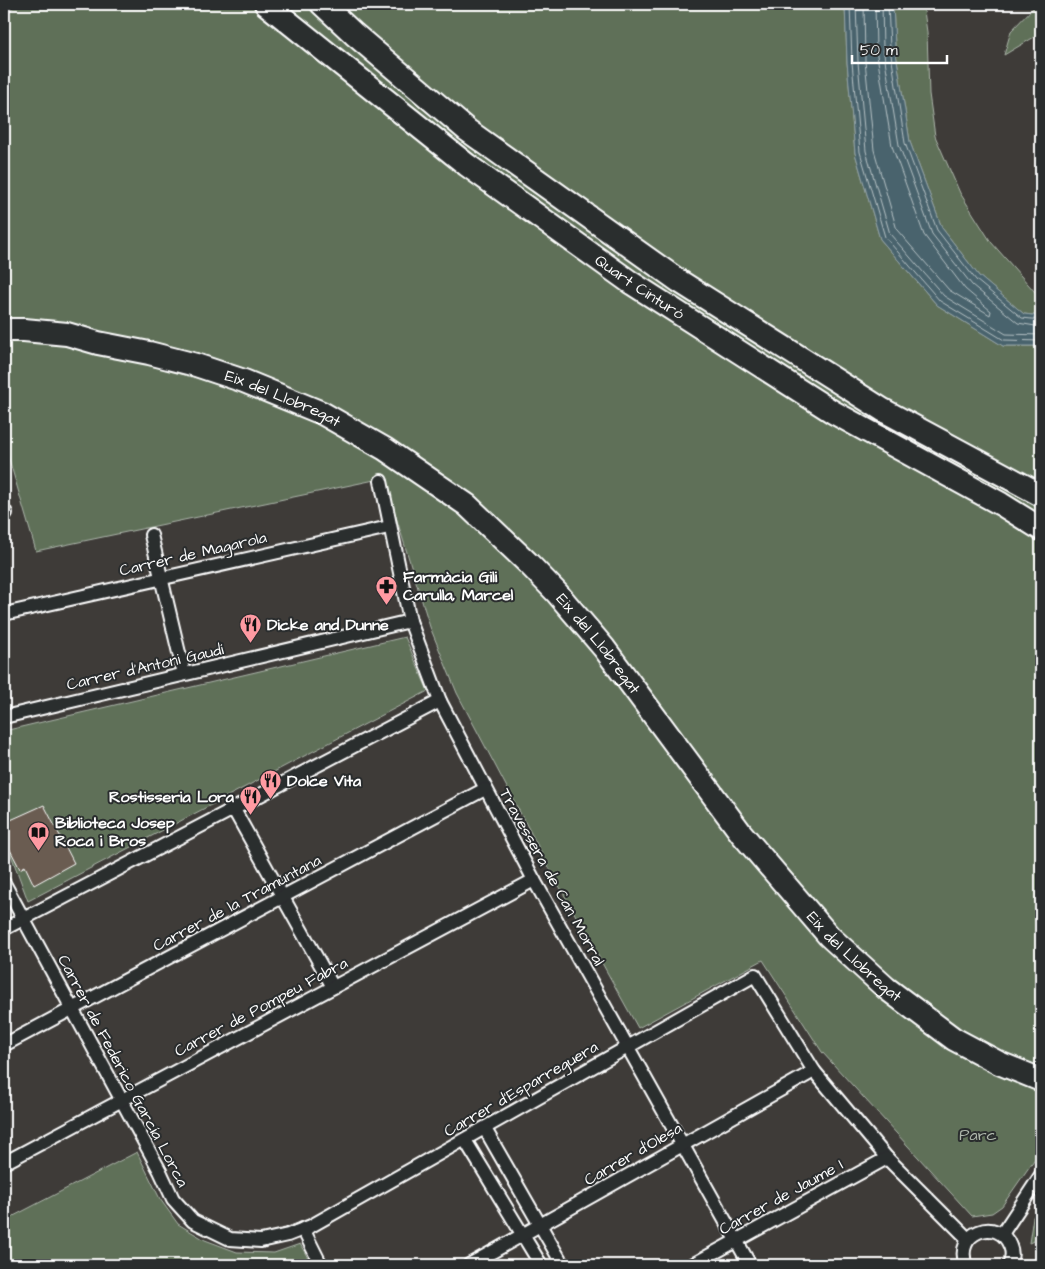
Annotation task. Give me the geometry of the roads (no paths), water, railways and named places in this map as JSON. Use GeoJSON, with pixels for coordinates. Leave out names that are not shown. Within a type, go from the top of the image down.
{"type":"FeatureCollection","features":[{"type":"Feature","properties":{"kind":"highway","name":"Quart Cinturó"},"geometry":{"type":"LineString","coordinates":[[266,4],[467,165],[630,282],[833,412],[1001,504],[1041,529]]}},
{"type":"Feature","properties":{"kind":"highway","name":"Quart Cinturó"},"geometry":{"type":"LineString","coordinates":[[322,4],[354,34],[468,130],[679,281],[883,410],[1041,495]]}},
{"type":"Feature","properties":{"kind":"highway","name":"Eix del Llobregat"},"geometry":{"type":"LineString","coordinates":[[4,330],[67,334],[96,331],[150,338],[250,368],[344,412],[439,471],[480,504],[573,596],[635,673],[708,772],[793,879],[847,938],[896,983],[937,1014],[1011,1056],[1041,1067]]}},
{"type":"Feature","properties":{"kind":"highway","name":"Eix del Llobregat"},"geometry":{"type":"LineString","coordinates":[[67,334],[98,344],[149,353],[219,372],[322,413],[385,449],[467,505],[528,563],[604,648],[741,833],[829,936],[886,988],[954,1038],[999,1063],[1041,1080]]}},
{"type":"Feature","properties":{"kind":"street","name":"Travessera de Can Morral"},"geometry":{"type":"LineString","coordinates":[[380,481],[410,621],[440,701],[534,880],[750,1265]]}},
{"type":"Feature","properties":{"kind":"street","name":"Carrer de Magarola"},"geometry":{"type":"LineString","coordinates":[[4,614],[389,527]]}},
{"type":"Feature","properties":{"kind":"street"},"geometry":{"type":"LineString","coordinates":[[151,535],[184,674]]}},
{"type":"Feature","properties":{"kind":"street","name":"Carrer d'Antoni Gaudí"},"geometry":{"type":"LineString","coordinates":[[4,717],[410,621]]}},
{"type":"Feature","properties":{"kind":"street"},"geometry":{"type":"LineString","coordinates":[[4,929],[440,701]]}},
{"type":"Feature","properties":{"kind":"street","name":"Carrer de la Tramuntana"},"geometry":{"type":"LineString","coordinates":[[4,1045],[485,789]]}},
{"type":"Feature","properties":{"kind":"street"},"geometry":{"type":"LineString","coordinates":[[233,808],[333,987]]}},
{"type":"Feature","properties":{"kind":"street","name":"Carrer de Pompeu Fabra"},"geometry":{"type":"LineString","coordinates":[[4,1163],[534,880]]}},
{"type":"Feature","properties":{"kind":"street","name":"Carrer de Federico García Lorca"},"geometry":{"type":"LineString","coordinates":[[4,883],[160,1171],[173,1199],[192,1221],[230,1239],[261,1241],[288,1235],[302,1229]]}},
{"type":"Feature","properties":{"kind":"street","name":"Carrer d'Esparreguera"},"geometry":{"type":"LineString","coordinates":[[302,1229],[485,1129],[755,975],[814,1072]]}},
{"type":"Feature","properties":{"kind":"street"},"geometry":{"type":"LineString","coordinates":[[814,1072],[887,1158],[968,1239]]}},
{"type":"Feature","properties":{"kind":"street","name":"Carrer d'Olesa"},"geometry":{"type":"LineString","coordinates":[[469,1265],[682,1144],[814,1072]]}},
{"type":"Feature","properties":{"kind":"street"},"geometry":{"type":"LineString","coordinates":[[485,1129],[542,1225],[563,1265]]}},
{"type":"Feature","properties":{"kind":"street"},"geometry":{"type":"LineString","coordinates":[[465,1140],[541,1265]]}},
{"type":"Feature","properties":{"kind":"street","name":"Carrer de Jaume I"},"geometry":{"type":"LineString","coordinates":[[692,1265],[887,1158]]}},
{"type":"Feature","properties":{"kind":"street"},"geometry":{"type":"LineString","coordinates":[[1002,1234],[1041,1175]]}},
{"type":"Feature","properties":{"kind":"street"},"geometry":{"type":"LineString","coordinates":[[302,1229],[321,1265]]}},
{"type":"Feature","properties":{"kind":"street"},"geometry":{"type":"LineString","coordinates":[[966,1265],[963,1258],[968,1239],[974,1233],[984,1230],[992,1230],[1002,1234],[1008,1240],[1012,1249],[1012,1258],[1009,1265]]}},
{"type":"Feature","properties":{"kind":"water"},"geometry":{"type":"Polygon","coordinates":[[[845,4],[893,4],[895,47],[910,142],[942,228],[979,276],[1024,314],[1041,316],[1041,346],[1003,346],[937,305],[880,239],[855,153],[847,62],[845,4]]]}},
{"type":"Feature","properties":{"kind":"place","name":"Farmàcia Gili Carulla, Marcel"},"geometry":{"type":"Point","coordinates":[387,605]}},
{"type":"Feature","properties":{"kind":"place","name":"Dicke and Dunne"},"geometry":{"type":"Point","coordinates":[251,644]}},
{"type":"Feature","properties":{"kind":"place","name":"Dolce Vita"},"geometry":{"type":"Point","coordinates":[271,800]}},
{"type":"Feature","properties":{"kind":"place","name":"Rostisseria Lora"},"geometry":{"type":"Point","coordinates":[250,816]}},
{"type":"Feature","properties":{"kind":"place","name":"Biblioteca Josep Roca i Bros"},"geometry":{"type":"Point","coordinates":[39,851]}},
{"type":"Feature","properties":{"kind":"park label","name":"Parc"},"geometry":{"type":"Point","coordinates":[978,1135]}}]}
